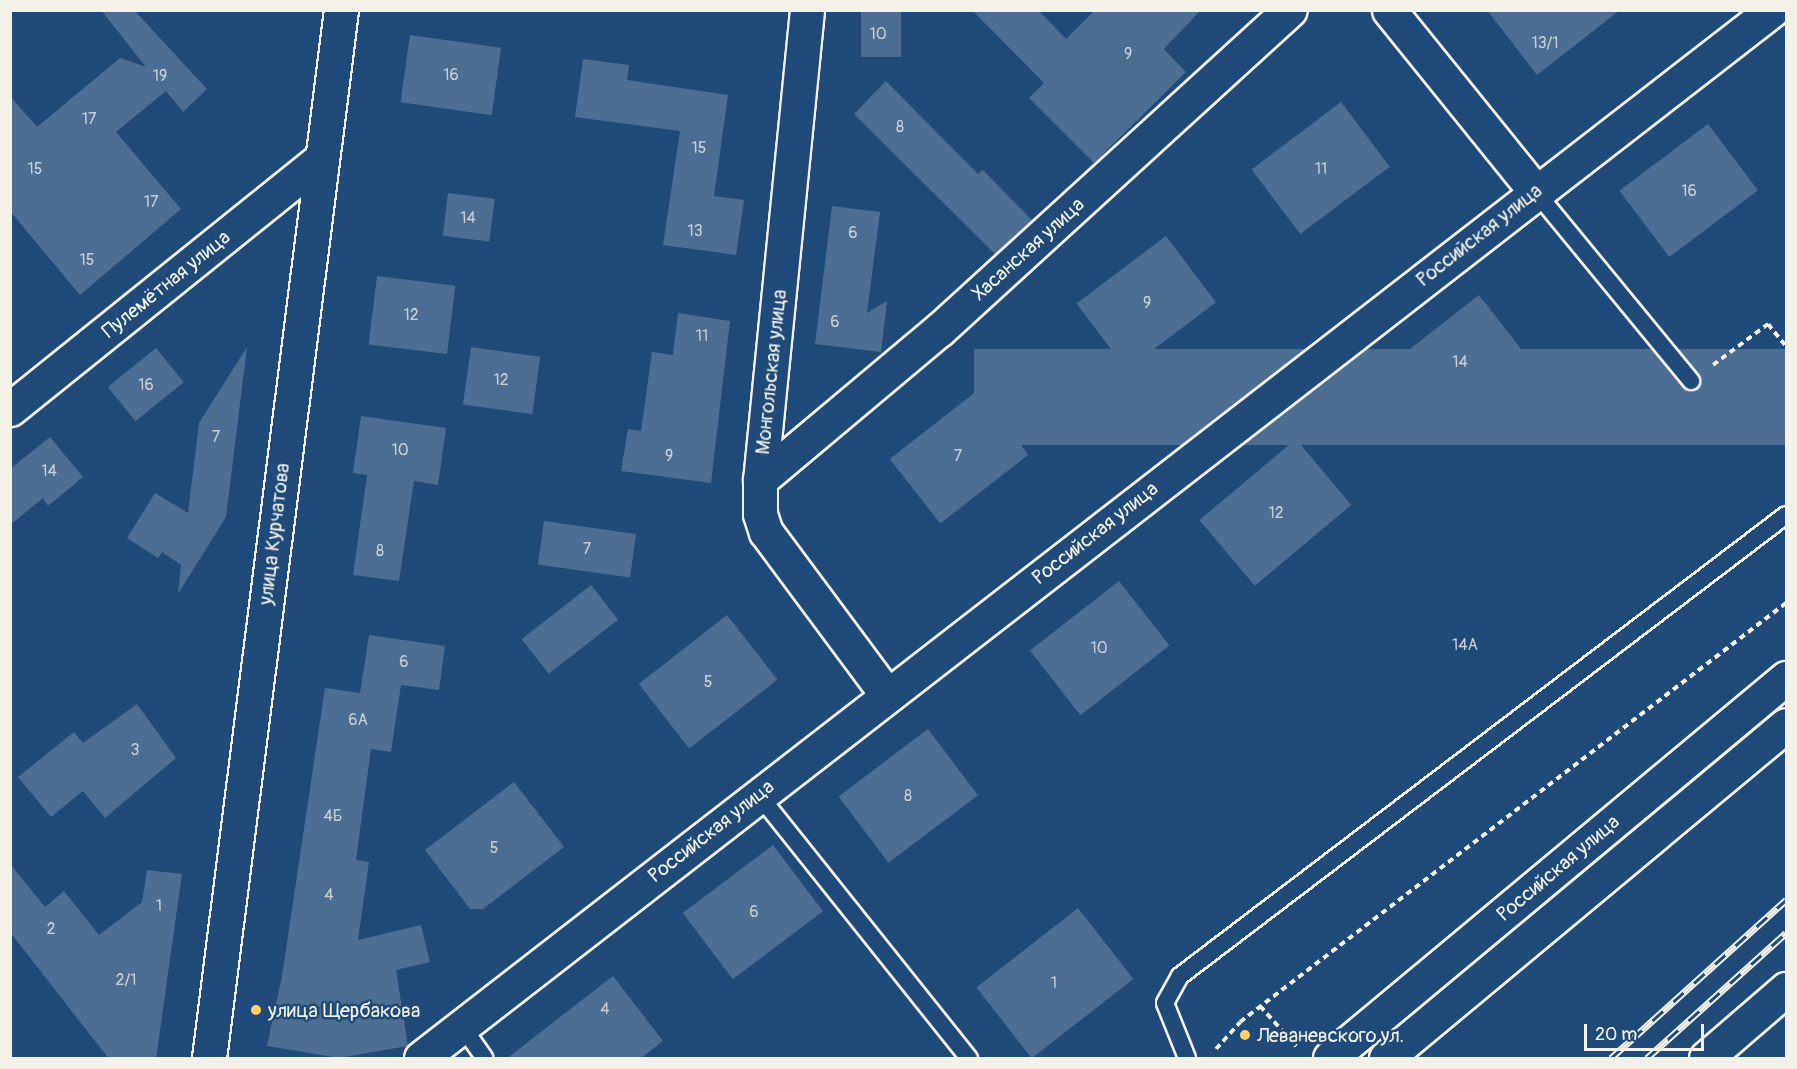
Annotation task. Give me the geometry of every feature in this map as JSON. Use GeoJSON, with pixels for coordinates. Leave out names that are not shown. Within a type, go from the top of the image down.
{"type":"FeatureCollection","features":[{"type":"Feature","properties":{"kind":"street","name":"улица Курчатова"},"geometry":{"type":"LineString","coordinates":[[209,1059],[341,10]]}},
{"type":"Feature","properties":{"kind":"street","name":"Монгольская улица"},"geometry":{"type":"LineString","coordinates":[[807,10],[760,480],[760,514],[766,532],[886,695]]}},
{"type":"Feature","properties":{"kind":"street","name":"Хасанская улица"},"geometry":{"type":"LineString","coordinates":[[760,480],[939,330],[1290,10]]}},
{"type":"Feature","properties":{"kind":"street"},"geometry":{"type":"LineString","coordinates":[[1389,10],[1535,191]]}},
{"type":"Feature","properties":{"kind":"street","name":"Российская улица"},"geometry":{"type":"LineString","coordinates":[[421,1059],[758,794],[1772,10]]}},
{"type":"Feature","properties":{"kind":"street","name":"Пулемётная улица"},"geometry":{"type":"LineString","coordinates":[[10,409],[321,159]]}},
{"type":"Feature","properties":{"kind":"street","name":"Российская улица"},"geometry":{"type":"LineString","coordinates":[[1314,1054],[1786,678]]}},
{"type":"Feature","properties":{"kind":"street","name":"Российская улица"},"geometry":{"type":"LineString","coordinates":[[1386,1059],[1786,725]]}},
{"type":"Feature","properties":{"kind":"street"},"geometry":{"type":"LineString","coordinates":[[1706,1059],[1786,988]]}},
{"type":"Feature","properties":{"kind":"lane"},"geometry":{"type":"LineString","coordinates":[[1535,191],[1691,381]]}},
{"type":"Feature","properties":{"kind":"lane"},"geometry":{"type":"LineString","coordinates":[[1186,1059],[1165,1003],[1180,976],[1786,515]]}},
{"type":"Feature","properties":{"kind":"lane"},"geometry":{"type":"LineString","coordinates":[[758,794],[969,1059]]}},
{"type":"Feature","properties":{"kind":"lane"},"geometry":{"type":"LineString","coordinates":[[462,1026],[484,1059]]}},
{"type":"Feature","properties":{"kind":"path"},"geometry":{"type":"LineString","coordinates":[[1691,381],[1768,324],[1786,346]]}},
{"type":"Feature","properties":{"kind":"path"},"geometry":{"type":"LineString","coordinates":[[1214,1051],[1260,1006],[1786,603]]}},
{"type":"Feature","properties":{"kind":"path"},"geometry":{"type":"LineString","coordinates":[[1260,1006],[1314,1054]]}},
{"type":"Feature","properties":{"kind":"building"},"geometry":{"type":"Polygon","coordinates":[[[101,10],[134,10],[207,89],[183,112],[166,91],[116,132],[181,209],[80,295],[10,211],[10,96],[37,127],[120,58],[146,67],[101,10]]]}},
{"type":"Feature","properties":{"kind":"building"},"geometry":{"type":"Polygon","coordinates":[[[861,10],[901,10],[901,57],[861,57],[861,10]]]}},
{"type":"Feature","properties":{"kind":"building"},"geometry":{"type":"Polygon","coordinates":[[[972,10],[1038,10],[1066,39],[1095,10],[1201,10],[1164,49],[1186,72],[1094,163],[1029,98],[1044,83],[972,10]]]}},
{"type":"Feature","properties":{"kind":"building"},"geometry":{"type":"Polygon","coordinates":[[[1487,10],[1620,10],[1537,75],[1487,10]]]}},
{"type":"Feature","properties":{"kind":"building"},"geometry":{"type":"Polygon","coordinates":[[[410,35],[501,48],[492,115],[401,102],[410,35]]]}},
{"type":"Feature","properties":{"kind":"building"},"geometry":{"type":"Polygon","coordinates":[[[583,59],[629,65],[627,80],[728,95],[714,196],[744,200],[736,255],[663,245],[680,131],[575,117],[583,59]]]}},
{"type":"Feature","properties":{"kind":"building"},"geometry":{"type":"Polygon","coordinates":[[[886,81],[978,174],[983,170],[1032,220],[995,254],[854,114],[886,81]]]}},
{"type":"Feature","properties":{"kind":"building"},"geometry":{"type":"Polygon","coordinates":[[[1341,102],[1390,167],[1300,234],[1252,169],[1341,102]]]}},
{"type":"Feature","properties":{"kind":"building"},"geometry":{"type":"Polygon","coordinates":[[[1708,124],[1758,190],[1669,257],[1619,191],[1708,124]]]}},
{"type":"Feature","properties":{"kind":"building"},"geometry":{"type":"Polygon","coordinates":[[[448,193],[495,199],[489,241],[443,236],[448,193]]]}},
{"type":"Feature","properties":{"kind":"building"},"geometry":{"type":"Polygon","coordinates":[[[832,206],[880,212],[867,313],[887,301],[881,352],[815,344],[832,206]]]}},
{"type":"Feature","properties":{"kind":"building"},"geometry":{"type":"Polygon","coordinates":[[[1166,236],[1216,302],[1127,370],[1077,303],[1166,236]]]}},
{"type":"Feature","properties":{"kind":"building"},"geometry":{"type":"Polygon","coordinates":[[[377,276],[455,286],[447,354],[369,344],[377,276]]]}},
{"type":"Feature","properties":{"kind":"building"},"geometry":{"type":"Polygon","coordinates":[[[1479,295],[1529,360],[1441,429],[1391,364],[1479,295]]]}},
{"type":"Feature","properties":{"kind":"building"},"geometry":{"type":"Polygon","coordinates":[[[678,313],[730,321],[711,483],[621,471],[628,429],[641,431],[652,352],[673,355],[678,313]]]}},
{"type":"Feature","properties":{"kind":"building"},"geometry":{"type":"Polygon","coordinates":[[[247,347],[226,517],[178,594],[181,565],[162,552],[158,558],[127,538],[155,493],[188,513],[199,423],[247,347]]]}},
{"type":"Feature","properties":{"kind":"building"},"geometry":{"type":"Polygon","coordinates":[[[471,347],[540,357],[532,414],[463,404],[471,347]]]}},
{"type":"Feature","properties":{"kind":"building"},"geometry":{"type":"Polygon","coordinates":[[[156,348],[184,382],[136,421],[108,387],[156,348]]]}},
{"type":"Feature","properties":{"kind":"building"},"geometry":{"type":"Polygon","coordinates":[[[974,349],[1786,349],[1786,445],[974,445],[974,349]]]}},
{"type":"Feature","properties":{"kind":"building"},"geometry":{"type":"Polygon","coordinates":[[[978,390],[1028,455],[940,524],[890,459],[978,390]]]}},
{"type":"Feature","properties":{"kind":"building"},"geometry":{"type":"Polygon","coordinates":[[[361,416],[446,428],[438,485],[414,481],[399,581],[353,575],[367,475],[353,473],[361,416]]]}},
{"type":"Feature","properties":{"kind":"building"},"geometry":{"type":"Polygon","coordinates":[[[50,437],[83,477],[48,506],[43,498],[10,525],[10,469],[50,437]]]}},
{"type":"Feature","properties":{"kind":"building"},"geometry":{"type":"Polygon","coordinates":[[[1296,439],[1351,505],[1255,586],[1199,520],[1296,439]]]}},
{"type":"Feature","properties":{"kind":"building"},"geometry":{"type":"Polygon","coordinates":[[[544,521],[636,534],[630,578],[538,565],[544,521]]]}},
{"type":"Feature","properties":{"kind":"building"},"geometry":{"type":"Polygon","coordinates":[[[1119,581],[1169,646],[1080,715],[1030,651],[1119,581]]]}},
{"type":"Feature","properties":{"kind":"building"},"geometry":{"type":"Polygon","coordinates":[[[591,585],[618,620],[549,674],[522,639],[591,585]]]}},
{"type":"Feature","properties":{"kind":"building"},"geometry":{"type":"Polygon","coordinates":[[[727,615],[777,680],[689,749],[639,684],[727,615]]]}},
{"type":"Feature","properties":{"kind":"building"},"geometry":{"type":"Polygon","coordinates":[[[369,635],[445,646],[439,690],[401,685],[391,752],[371,749],[356,860],[369,862],[358,940],[421,925],[430,962],[396,970],[408,1046],[339,1058],[267,1046],[282,976],[325,688],[360,693],[369,635]]]}},
{"type":"Feature","properties":{"kind":"building"},"geometry":{"type":"Polygon","coordinates":[[[137,704],[176,758],[105,818],[83,791],[51,817],[18,777],[74,732],[83,743],[137,704]]]}},
{"type":"Feature","properties":{"kind":"building"},"geometry":{"type":"Polygon","coordinates":[[[928,729],[978,795],[889,863],[839,796],[928,729]]]}},
{"type":"Feature","properties":{"kind":"building"},"geometry":{"type":"Polygon","coordinates":[[[514,782],[564,847],[483,909],[470,909],[425,850],[514,782]]]}},
{"type":"Feature","properties":{"kind":"building"},"geometry":{"type":"Polygon","coordinates":[[[773,845],[823,911],[733,979],[683,913],[773,845]]]}},
{"type":"Feature","properties":{"kind":"building"},"geometry":{"type":"Polygon","coordinates":[[[10,864],[45,907],[64,891],[99,935],[142,902],[147,870],[182,874],[156,1059],[109,1059],[10,932],[10,864]]]}},
{"type":"Feature","properties":{"kind":"building"},"geometry":{"type":"Polygon","coordinates":[[[1078,908],[1133,979],[1032,1058],[976,987],[1078,908]]]}},
{"type":"Feature","properties":{"kind":"building"},"geometry":{"type":"Polygon","coordinates":[[[613,976],[663,1041],[640,1059],[506,1059],[613,976]]]}},
{"type":"Feature","properties":{"kind":"railway"},"geometry":{"type":"LineString","coordinates":[[1611,1058],[1786,900]]}},
{"type":"Feature","properties":{"kind":"railway"},"geometry":{"type":"LineString","coordinates":[[1647,1058],[1786,933]]}},
{"type":"Feature","properties":{"kind":"place","name":"улица Щербакова"},"geometry":{"type":"Point","coordinates":[256,1010]}},
{"type":"Feature","properties":{"kind":"place","name":"Леваневского ул."},"geometry":{"type":"Point","coordinates":[1245,1035]}}]}
